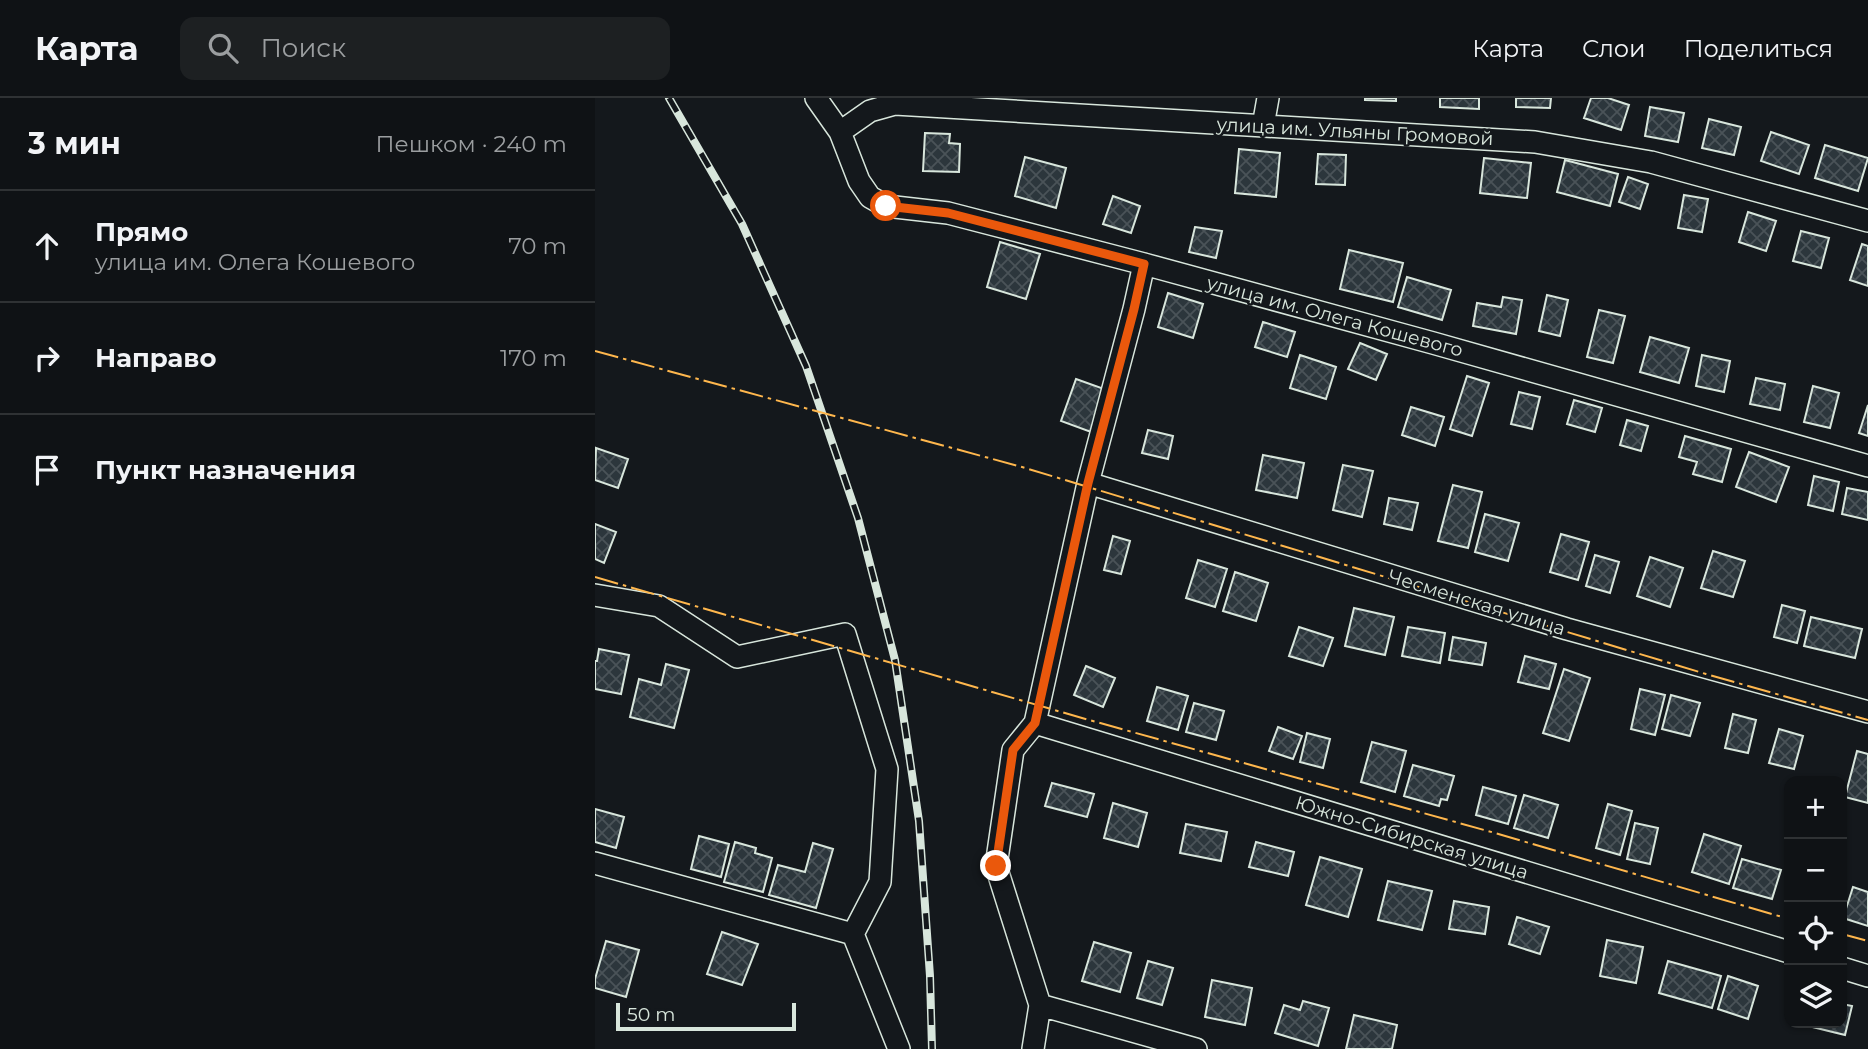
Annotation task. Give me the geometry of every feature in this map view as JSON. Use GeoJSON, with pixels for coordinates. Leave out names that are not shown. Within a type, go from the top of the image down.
{"type":"FeatureCollection","features":[{"type":"Feature","properties":{"kind":"street","name":"улица им. Олега Кошевого"},"geometry":{"type":"LineString","coordinates":[[816,98],[841,132],[859,181],[870,197],[886,206],[948,213],[1144,264],[1868,466]]}},
{"type":"Feature","properties":{"kind":"street"},"geometry":{"type":"LineString","coordinates":[[1263,126],[1268,98]]}},
{"type":"Feature","properties":{"kind":"street","name":"улица им. Ульяны Громовой"},"geometry":{"type":"LineString","coordinates":[[841,132],[870,111],[895,104],[1535,142],[1651,162],[1868,222]]}},
{"type":"Feature","properties":{"kind":"street"},"geometry":{"type":"LineString","coordinates":[[1033,1049],[1040,1005],[996,866],[1013,750],[1035,723],[1088,483],[1144,264]]}},
{"type":"Feature","properties":{"kind":"street","name":"Чесменская улица"},"geometry":{"type":"LineString","coordinates":[[1088,483],[1567,629],[1868,712]]}},
{"type":"Feature","properties":{"kind":"street"},"geometry":{"type":"LineString","coordinates":[[595,594],[659,606],[737,657],[845,634],[887,769],[880,882],[853,934],[899,1049]]}},
{"type":"Feature","properties":{"kind":"street","name":"Южно-Сибирская улица"},"geometry":{"type":"LineString","coordinates":[[1035,723],[1784,950]]}},
{"type":"Feature","properties":{"kind":"street"},"geometry":{"type":"LineString","coordinates":[[595,863],[853,934]]}},
{"type":"Feature","properties":{"kind":"street"},"geometry":{"type":"LineString","coordinates":[[1847,970],[1868,976]]}},
{"type":"Feature","properties":{"kind":"street"},"geometry":{"type":"LineString","coordinates":[[1040,1005],[1196,1049]]}},
{"type":"Feature","properties":{"kind":"building"},"geometry":{"type":"Polygon","coordinates":[[[1396,98],[1396,101],[1365,100],[1396,98]]]}},
{"type":"Feature","properties":{"kind":"building"},"geometry":{"type":"Polygon","coordinates":[[[1440,98],[1479,98],[1479,109],[1440,107],[1440,98]]]}},
{"type":"Feature","properties":{"kind":"building"},"geometry":{"type":"Polygon","coordinates":[[[1516,98],[1551,98],[1550,108],[1516,107],[1516,98]]]}},
{"type":"Feature","properties":{"kind":"building"},"geometry":{"type":"Polygon","coordinates":[[[1591,98],[1608,98],[1629,105],[1621,130],[1584,118],[1591,98]]]}},
{"type":"Feature","properties":{"kind":"building"},"geometry":{"type":"Polygon","coordinates":[[[1650,107],[1684,113],[1678,142],[1645,136],[1650,107]]]}},
{"type":"Feature","properties":{"kind":"building"},"geometry":{"type":"Polygon","coordinates":[[[1709,119],[1741,127],[1734,155],[1702,148],[1709,119]]]}},
{"type":"Feature","properties":{"kind":"building"},"geometry":{"type":"Polygon","coordinates":[[[1771,132],[1809,145],[1799,174],[1761,161],[1771,132]]]}},
{"type":"Feature","properties":{"kind":"building"},"geometry":{"type":"Polygon","coordinates":[[[925,133],[950,134],[949,143],[960,144],[959,172],[923,171],[925,133]]]}},
{"type":"Feature","properties":{"kind":"building"},"geometry":{"type":"Polygon","coordinates":[[[1825,145],[1868,158],[1858,191],[1815,178],[1825,145]]]}},
{"type":"Feature","properties":{"kind":"building"},"geometry":{"type":"Polygon","coordinates":[[[1239,149],[1280,153],[1276,197],[1235,193],[1239,149]]]}},
{"type":"Feature","properties":{"kind":"building"},"geometry":{"type":"Polygon","coordinates":[[[1318,154],[1346,155],[1345,185],[1316,184],[1318,154]]]}},
{"type":"Feature","properties":{"kind":"building"},"geometry":{"type":"Polygon","coordinates":[[[1025,157],[1066,168],[1056,208],[1015,196],[1025,157]]]}},
{"type":"Feature","properties":{"kind":"building"},"geometry":{"type":"Polygon","coordinates":[[[1484,158],[1531,163],[1527,198],[1480,193],[1484,158]]]}},
{"type":"Feature","properties":{"kind":"building"},"geometry":{"type":"Polygon","coordinates":[[[1565,160],[1618,174],[1610,206],[1557,192],[1565,160]]]}},
{"type":"Feature","properties":{"kind":"building"},"geometry":{"type":"Polygon","coordinates":[[[1628,177],[1648,184],[1640,209],[1619,202],[1628,177]]]}},
{"type":"Feature","properties":{"kind":"building"},"geometry":{"type":"Polygon","coordinates":[[[1684,195],[1708,199],[1702,232],[1678,228],[1684,195]]]}},
{"type":"Feature","properties":{"kind":"building"},"geometry":{"type":"Polygon","coordinates":[[[1113,196],[1140,206],[1131,233],[1103,224],[1113,196]]]}},
{"type":"Feature","properties":{"kind":"building"},"geometry":{"type":"Polygon","coordinates":[[[1748,212],[1776,221],[1766,251],[1739,242],[1748,212]]]}},
{"type":"Feature","properties":{"kind":"building"},"geometry":{"type":"Polygon","coordinates":[[[1195,227],[1222,231],[1216,258],[1189,252],[1195,227]]]}},
{"type":"Feature","properties":{"kind":"building"},"geometry":{"type":"Polygon","coordinates":[[[1801,231],[1829,238],[1821,268],[1793,261],[1801,231]]]}},
{"type":"Feature","properties":{"kind":"building"},"geometry":{"type":"Polygon","coordinates":[[[1000,242],[1040,254],[1026,299],[987,287],[1000,242]]]}},
{"type":"Feature","properties":{"kind":"building"},"geometry":{"type":"Polygon","coordinates":[[[1862,244],[1868,246],[1868,286],[1850,280],[1862,244]]]}},
{"type":"Feature","properties":{"kind":"building"},"geometry":{"type":"Polygon","coordinates":[[[1349,250],[1403,263],[1393,302],[1340,289],[1349,250]]]}},
{"type":"Feature","properties":{"kind":"building"},"geometry":{"type":"Polygon","coordinates":[[[1407,277],[1451,290],[1442,320],[1398,307],[1407,277]]]}},
{"type":"Feature","properties":{"kind":"building"},"geometry":{"type":"Polygon","coordinates":[[[1168,293],[1203,304],[1193,338],[1158,327],[1168,293]]]}},
{"type":"Feature","properties":{"kind":"building"},"geometry":{"type":"Polygon","coordinates":[[[1547,295],[1568,300],[1560,336],[1539,331],[1547,295]]]}},
{"type":"Feature","properties":{"kind":"building"},"geometry":{"type":"Polygon","coordinates":[[[1503,297],[1522,300],[1516,334],[1473,326],[1477,303],[1501,307],[1503,297]]]}},
{"type":"Feature","properties":{"kind":"building"},"geometry":{"type":"Polygon","coordinates":[[[1599,310],[1625,316],[1613,363],[1587,357],[1599,310]]]}},
{"type":"Feature","properties":{"kind":"building"},"geometry":{"type":"Polygon","coordinates":[[[1263,322],[1295,332],[1287,357],[1255,347],[1263,322]]]}},
{"type":"Feature","properties":{"kind":"building"},"geometry":{"type":"Polygon","coordinates":[[[1650,337],[1689,348],[1679,383],[1640,372],[1650,337]]]}},
{"type":"Feature","properties":{"kind":"building"},"geometry":{"type":"Polygon","coordinates":[[[1360,343],[1387,354],[1376,380],[1348,369],[1360,343]]]}},
{"type":"Feature","properties":{"kind":"building"},"geometry":{"type":"Polygon","coordinates":[[[1300,355],[1336,367],[1326,399],[1290,388],[1300,355]]]}},
{"type":"Feature","properties":{"kind":"building"},"geometry":{"type":"Polygon","coordinates":[[[1702,355],[1730,361],[1724,392],[1696,386],[1702,355]]]}},
{"type":"Feature","properties":{"kind":"building"},"geometry":{"type":"Polygon","coordinates":[[[1467,376],[1489,383],[1472,436],[1450,429],[1467,376]]]}},
{"type":"Feature","properties":{"kind":"building"},"geometry":{"type":"Polygon","coordinates":[[[1756,378],[1785,384],[1780,410],[1750,404],[1756,378]]]}},
{"type":"Feature","properties":{"kind":"building"},"geometry":{"type":"Polygon","coordinates":[[[1076,379],[1107,390],[1091,432],[1061,421],[1076,379]]]}},
{"type":"Feature","properties":{"kind":"building"},"geometry":{"type":"Polygon","coordinates":[[[1813,386],[1839,393],[1830,428],[1804,422],[1813,386]]]}},
{"type":"Feature","properties":{"kind":"building"},"geometry":{"type":"Polygon","coordinates":[[[1519,392],[1540,397],[1532,429],[1511,424],[1519,392]]]}},
{"type":"Feature","properties":{"kind":"building"},"geometry":{"type":"Polygon","coordinates":[[[1574,400],[1602,408],[1595,432],[1567,424],[1574,400]]]}},
{"type":"Feature","properties":{"kind":"building"},"geometry":{"type":"Polygon","coordinates":[[[1868,405],[1868,436],[1859,433],[1868,405]]]}},
{"type":"Feature","properties":{"kind":"building"},"geometry":{"type":"Polygon","coordinates":[[[1411,407],[1444,417],[1435,446],[1402,435],[1411,407]]]}},
{"type":"Feature","properties":{"kind":"building"},"geometry":{"type":"Polygon","coordinates":[[[1627,420],[1648,426],[1641,451],[1620,445],[1627,420]]]}},
{"type":"Feature","properties":{"kind":"building"},"geometry":{"type":"Polygon","coordinates":[[[1148,430],[1173,436],[1168,459],[1142,453],[1148,430]]]}},
{"type":"Feature","properties":{"kind":"building"},"geometry":{"type":"Polygon","coordinates":[[[1685,436],[1731,449],[1722,482],[1693,474],[1697,462],[1679,457],[1685,436]]]}},
{"type":"Feature","properties":{"kind":"building"},"geometry":{"type":"Polygon","coordinates":[[[596,448],[628,459],[618,488],[595,480],[596,448]]]}},
{"type":"Feature","properties":{"kind":"building"},"geometry":{"type":"Polygon","coordinates":[[[1749,452],[1789,467],[1776,502],[1736,487],[1749,452]]]}},
{"type":"Feature","properties":{"kind":"building"},"geometry":{"type":"Polygon","coordinates":[[[1263,455],[1304,463],[1297,498],[1256,490],[1263,455]]]}},
{"type":"Feature","properties":{"kind":"building"},"geometry":{"type":"Polygon","coordinates":[[[1343,465],[1373,471],[1362,517],[1333,510],[1343,465]]]}},
{"type":"Feature","properties":{"kind":"building"},"geometry":{"type":"Polygon","coordinates":[[[1814,476],[1839,482],[1833,511],[1808,505],[1814,476]]]}},
{"type":"Feature","properties":{"kind":"building"},"geometry":{"type":"Polygon","coordinates":[[[1453,485],[1482,492],[1468,548],[1438,541],[1453,485]]]}},
{"type":"Feature","properties":{"kind":"building"},"geometry":{"type":"Polygon","coordinates":[[[1847,488],[1868,492],[1868,520],[1842,514],[1847,488]]]}},
{"type":"Feature","properties":{"kind":"building"},"geometry":{"type":"Polygon","coordinates":[[[1389,498],[1418,503],[1412,530],[1384,524],[1389,498]]]}},
{"type":"Feature","properties":{"kind":"building"},"geometry":{"type":"Polygon","coordinates":[[[1485,514],[1519,523],[1508,561],[1475,552],[1485,514]]]}},
{"type":"Feature","properties":{"kind":"building"},"geometry":{"type":"Polygon","coordinates":[[[595,524],[616,532],[604,563],[595,559],[595,524]]]}},
{"type":"Feature","properties":{"kind":"building"},"geometry":{"type":"Polygon","coordinates":[[[1561,534],[1589,542],[1578,580],[1550,572],[1561,534]]]}},
{"type":"Feature","properties":{"kind":"building"},"geometry":{"type":"Polygon","coordinates":[[[1113,536],[1130,541],[1121,574],[1104,570],[1113,536]]]}},
{"type":"Feature","properties":{"kind":"building"},"geometry":{"type":"Polygon","coordinates":[[[1713,551],[1745,561],[1733,597],[1701,588],[1713,551]]]}},
{"type":"Feature","properties":{"kind":"building"},"geometry":{"type":"Polygon","coordinates":[[[1595,555],[1619,562],[1610,593],[1586,586],[1595,555]]]}},
{"type":"Feature","properties":{"kind":"building"},"geometry":{"type":"Polygon","coordinates":[[[1650,557],[1683,568],[1670,607],[1637,596],[1650,557]]]}},
{"type":"Feature","properties":{"kind":"building"},"geometry":{"type":"Polygon","coordinates":[[[1198,560],[1227,569],[1215,607],[1186,598],[1198,560]]]}},
{"type":"Feature","properties":{"kind":"building"},"geometry":{"type":"Polygon","coordinates":[[[1235,572],[1268,583],[1256,621],[1223,611],[1235,572]]]}},
{"type":"Feature","properties":{"kind":"building"},"geometry":{"type":"Polygon","coordinates":[[[1782,605],[1805,611],[1797,643],[1774,637],[1782,605]]]}},
{"type":"Feature","properties":{"kind":"building"},"geometry":{"type":"Polygon","coordinates":[[[1354,608],[1394,617],[1385,655],[1345,646],[1354,608]]]}},
{"type":"Feature","properties":{"kind":"building"},"geometry":{"type":"Polygon","coordinates":[[[1811,617],[1862,629],[1855,658],[1804,646],[1811,617]]]}},
{"type":"Feature","properties":{"kind":"building"},"geometry":{"type":"Polygon","coordinates":[[[1299,627],[1333,638],[1323,666],[1289,656],[1299,627]]]}},
{"type":"Feature","properties":{"kind":"building"},"geometry":{"type":"Polygon","coordinates":[[[1408,627],[1445,633],[1440,663],[1402,656],[1408,627]]]}},
{"type":"Feature","properties":{"kind":"building"},"geometry":{"type":"Polygon","coordinates":[[[1453,637],[1486,643],[1482,665],[1449,660],[1453,637]]]}},
{"type":"Feature","properties":{"kind":"building"},"geometry":{"type":"Polygon","coordinates":[[[599,649],[629,655],[621,694],[595,689],[595,661],[599,649]]]}},
{"type":"Feature","properties":{"kind":"building"},"geometry":{"type":"Polygon","coordinates":[[[1525,656],[1556,664],[1549,689],[1518,682],[1525,656]]]}},
{"type":"Feature","properties":{"kind":"building"},"geometry":{"type":"Polygon","coordinates":[[[666,664],[689,670],[674,728],[630,717],[639,679],[661,685],[666,664]]]}},
{"type":"Feature","properties":{"kind":"building"},"geometry":{"type":"Polygon","coordinates":[[[1086,666],[1115,678],[1103,707],[1074,695],[1086,666]]]}},
{"type":"Feature","properties":{"kind":"building"},"geometry":{"type":"Polygon","coordinates":[[[1564,669],[1590,678],[1569,741],[1543,733],[1564,669]]]}},
{"type":"Feature","properties":{"kind":"building"},"geometry":{"type":"Polygon","coordinates":[[[1157,687],[1188,696],[1178,730],[1147,721],[1157,687]]]}},
{"type":"Feature","properties":{"kind":"building"},"geometry":{"type":"Polygon","coordinates":[[[1640,689],[1665,695],[1655,735],[1631,729],[1640,689]]]}},
{"type":"Feature","properties":{"kind":"building"},"geometry":{"type":"Polygon","coordinates":[[[1671,695],[1700,703],[1690,736],[1662,729],[1671,695]]]}},
{"type":"Feature","properties":{"kind":"building"},"geometry":{"type":"Polygon","coordinates":[[[1194,703],[1224,711],[1216,740],[1186,732],[1194,703]]]}},
{"type":"Feature","properties":{"kind":"building"},"geometry":{"type":"Polygon","coordinates":[[[1733,714],[1756,720],[1748,753],[1725,748],[1733,714]]]}},
{"type":"Feature","properties":{"kind":"building"},"geometry":{"type":"Polygon","coordinates":[[[1278,727],[1302,736],[1293,759],[1269,751],[1278,727]]]}},
{"type":"Feature","properties":{"kind":"building"},"geometry":{"type":"Polygon","coordinates":[[[1779,729],[1803,736],[1794,769],[1769,763],[1779,729]]]}},
{"type":"Feature","properties":{"kind":"building"},"geometry":{"type":"Polygon","coordinates":[[[1307,733],[1330,739],[1323,768],[1300,762],[1307,733]]]}},
{"type":"Feature","properties":{"kind":"building"},"geometry":{"type":"Polygon","coordinates":[[[1372,742],[1406,751],[1395,792],[1361,782],[1372,742]]]}},
{"type":"Feature","properties":{"kind":"building"},"geometry":{"type":"Polygon","coordinates":[[[1857,751],[1868,754],[1868,803],[1847,798],[1857,751]]]}},
{"type":"Feature","properties":{"kind":"building"},"geometry":{"type":"Polygon","coordinates":[[[1413,765],[1454,776],[1447,800],[1441,799],[1439,806],[1404,796],[1413,765]]]}},
{"type":"Feature","properties":{"kind":"building"},"geometry":{"type":"Polygon","coordinates":[[[1052,783],[1094,794],[1087,817],[1045,806],[1052,783]]]}},
{"type":"Feature","properties":{"kind":"building"},"geometry":{"type":"Polygon","coordinates":[[[1483,787],[1516,796],[1508,824],[1476,815],[1483,787]]]}},
{"type":"Feature","properties":{"kind":"building"},"geometry":{"type":"Polygon","coordinates":[[[1524,795],[1558,805],[1548,838],[1514,828],[1524,795]]]}},
{"type":"Feature","properties":{"kind":"building"},"geometry":{"type":"Polygon","coordinates":[[[1113,803],[1147,813],[1138,847],[1104,838],[1113,803]]]}},
{"type":"Feature","properties":{"kind":"building"},"geometry":{"type":"Polygon","coordinates":[[[1608,804],[1632,811],[1620,855],[1596,848],[1608,804]]]}},
{"type":"Feature","properties":{"kind":"building"},"geometry":{"type":"Polygon","coordinates":[[[595,809],[624,817],[616,848],[595,842],[595,809]]]}},
{"type":"Feature","properties":{"kind":"building"},"geometry":{"type":"Polygon","coordinates":[[[1635,823],[1658,828],[1650,864],[1627,859],[1635,823]]]}},
{"type":"Feature","properties":{"kind":"building"},"geometry":{"type":"Polygon","coordinates":[[[1186,824],[1227,832],[1221,861],[1180,853],[1186,824]]]}},
{"type":"Feature","properties":{"kind":"building"},"geometry":{"type":"Polygon","coordinates":[[[1704,834],[1741,846],[1729,884],[1692,872],[1704,834]]]}},
{"type":"Feature","properties":{"kind":"building"},"geometry":{"type":"Polygon","coordinates":[[[699,836],[729,844],[721,877],[691,869],[699,836]]]}},
{"type":"Feature","properties":{"kind":"building"},"geometry":{"type":"Polygon","coordinates":[[[735,842],[756,848],[755,853],[772,858],[763,892],[724,882],[735,842]]]}},
{"type":"Feature","properties":{"kind":"building"},"geometry":{"type":"Polygon","coordinates":[[[1256,842],[1294,852],[1288,876],[1249,867],[1256,842]]]}},
{"type":"Feature","properties":{"kind":"building"},"geometry":{"type":"Polygon","coordinates":[[[813,843],[833,849],[816,908],[769,895],[778,865],[805,872],[813,843]]]}},
{"type":"Feature","properties":{"kind":"building"},"geometry":{"type":"Polygon","coordinates":[[[1320,857],[1362,869],[1348,917],[1306,905],[1320,857]]]}},
{"type":"Feature","properties":{"kind":"building"},"geometry":{"type":"Polygon","coordinates":[[[1742,859],[1781,870],[1772,899],[1733,888],[1742,859]]]}},
{"type":"Feature","properties":{"kind":"building"},"geometry":{"type":"Polygon","coordinates":[[[1388,881],[1432,891],[1422,930],[1378,920],[1388,881]]]}},
{"type":"Feature","properties":{"kind":"building"},"geometry":{"type":"Polygon","coordinates":[[[1853,887],[1868,892],[1868,926],[1847,919],[1847,906],[1853,887]]]}},
{"type":"Feature","properties":{"kind":"building"},"geometry":{"type":"Polygon","coordinates":[[[1454,901],[1489,907],[1485,934],[1449,929],[1454,901]]]}},
{"type":"Feature","properties":{"kind":"building"},"geometry":{"type":"Polygon","coordinates":[[[1517,917],[1549,927],[1540,954],[1509,944],[1517,917]]]}},
{"type":"Feature","properties":{"kind":"building"},"geometry":{"type":"Polygon","coordinates":[[[722,932],[758,944],[742,985],[707,974],[722,932]]]}},
{"type":"Feature","properties":{"kind":"building"},"geometry":{"type":"Polygon","coordinates":[[[1607,940],[1643,947],[1636,983],[1600,976],[1607,940]]]}},
{"type":"Feature","properties":{"kind":"building"},"geometry":{"type":"Polygon","coordinates":[[[606,941],[639,950],[626,997],[595,988],[606,941]]]}},
{"type":"Feature","properties":{"kind":"building"},"geometry":{"type":"Polygon","coordinates":[[[1094,942],[1131,953],[1120,992],[1082,981],[1094,942]]]}},
{"type":"Feature","properties":{"kind":"building"},"geometry":{"type":"Polygon","coordinates":[[[1148,961],[1173,968],[1162,1005],[1137,998],[1148,961]]]}},
{"type":"Feature","properties":{"kind":"building"},"geometry":{"type":"Polygon","coordinates":[[[1668,961],[1721,976],[1712,1008],[1659,993],[1668,961]]]}},
{"type":"Feature","properties":{"kind":"building"},"geometry":{"type":"Polygon","coordinates":[[[1728,976],[1758,986],[1748,1019],[1718,1009],[1728,976]]]}},
{"type":"Feature","properties":{"kind":"building"},"geometry":{"type":"Polygon","coordinates":[[[1212,980],[1252,988],[1245,1025],[1205,1017],[1212,980]]]}},
{"type":"Feature","properties":{"kind":"building"},"geometry":{"type":"Polygon","coordinates":[[[1303,1001],[1329,1008],[1318,1046],[1275,1033],[1284,1005],[1300,1010],[1303,1001]]]}},
{"type":"Feature","properties":{"kind":"building"},"geometry":{"type":"Polygon","coordinates":[[[1847,1005],[1852,1006],[1847,1027],[1847,1005]]]}},
{"type":"Feature","properties":{"kind":"building"},"geometry":{"type":"Polygon","coordinates":[[[1354,1015],[1397,1025],[1392,1049],[1346,1049],[1354,1015]]]}},
{"type":"Feature","properties":{"kind":"building"},"geometry":{"type":"Polygon","coordinates":[[[1816,1028],[1847,1028],[1845,1035],[1816,1028]]]}},
{"type":"Feature","properties":{"kind":"railway"},"geometry":{"type":"LineString","coordinates":[[669,98],[742,224],[806,366],[858,518],[895,660],[919,821],[930,976],[932,1049]]}},
{"type":"Feature","properties":{"kind":"power"},"geometry":{"type":"LineString","coordinates":[[595,351],[1022,467],[1706,674],[1868,720]]}},
{"type":"Feature","properties":{"kind":"power"},"geometry":{"type":"LineString","coordinates":[[595,577],[1784,918]]}},
{"type":"Feature","properties":{"kind":"power"},"geometry":{"type":"LineString","coordinates":[[1847,935],[1868,941]]}},
{"type":"Feature","properties":{"kind":"route"},"geometry":{"type":"LineString","coordinates":[[886,206],[948,213],[1144,264],[1088,483],[1035,723],[1013,750],[996,866]]}}]}
